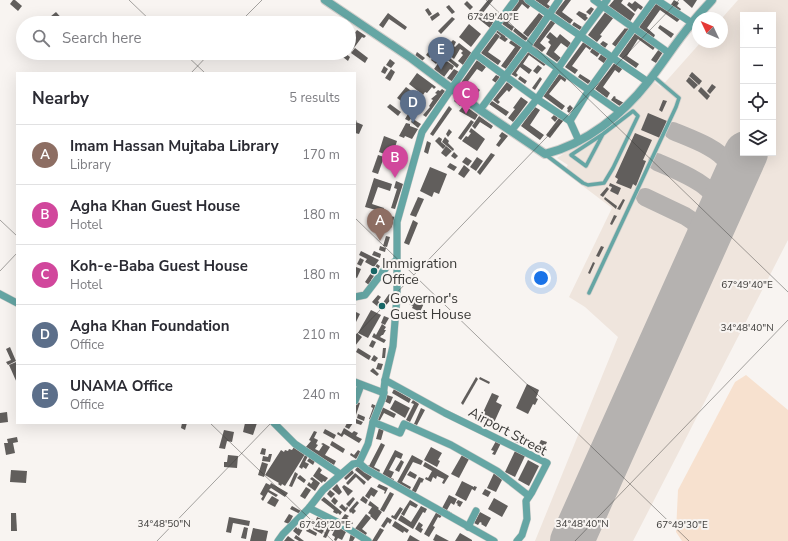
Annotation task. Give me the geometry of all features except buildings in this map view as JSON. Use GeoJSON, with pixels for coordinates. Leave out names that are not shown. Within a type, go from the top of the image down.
{"type":"FeatureCollection","features":[{"type":"Feature","properties":{"kind":"street"},"geometry":{"type":"LineString","coordinates":[[325,0],[349,16]]}},
{"type":"Feature","properties":{"kind":"street"},"geometry":{"type":"LineString","coordinates":[[359,463],[368,444],[373,422],[384,392],[385,380],[393,346],[397,296],[397,222],[422,132],[475,54],[515,0]]}},
{"type":"Feature","properties":{"kind":"street"},"geometry":{"type":"LineString","coordinates":[[528,0],[614,57],[650,78]]}},
{"type":"Feature","properties":{"kind":"street"},"geometry":{"type":"LineString","coordinates":[[480,110],[560,0]]}},
{"type":"Feature","properties":{"kind":"street"},"geometry":{"type":"LineString","coordinates":[[594,0],[669,53]]}},
{"type":"Feature","properties":{"kind":"street"},"geometry":{"type":"LineString","coordinates":[[511,131],[537,99],[580,35],[607,0]]}},
{"type":"Feature","properties":{"kind":"street"},"geometry":{"type":"LineString","coordinates":[[356,21],[411,58],[480,110],[545,154],[580,141],[620,112],[650,78],[692,23],[655,0],[589,90],[570,121]]}},
{"type":"Feature","properties":{"kind":"street"},"geometry":{"type":"LineString","coordinates":[[702,12],[712,0]]}},
{"type":"Feature","properties":{"kind":"street"},"geometry":{"type":"LineString","coordinates":[[496,25],[620,112]]}},
{"type":"Feature","properties":{"kind":"street"},"geometry":{"type":"LineString","coordinates":[[475,54],[570,121],[580,141]]}},
{"type":"Feature","properties":{"kind":"street"},"geometry":{"type":"LineString","coordinates":[[356,297],[365,295],[388,265],[396,261]]}},
{"type":"Feature","properties":{"kind":"street"},"geometry":{"type":"LineString","coordinates":[[0,294],[16,302]]}},
{"type":"Feature","properties":{"kind":"street","name":"Airport Street"},"geometry":{"type":"LineString","coordinates":[[385,380],[445,413],[547,463],[526,501],[527,519],[522,535],[517,541]]}},
{"type":"Feature","properties":{"kind":"street"},"geometry":{"type":"LineString","coordinates":[[356,395],[358,384],[384,392]]}},
{"type":"Feature","properties":{"kind":"street"},"geometry":{"type":"LineString","coordinates":[[373,422],[400,433],[404,424],[451,445],[497,471],[529,496]]}},
{"type":"Feature","properties":{"kind":"street"},"geometry":{"type":"LineString","coordinates":[[275,424],[295,444],[340,474]]}},
{"type":"Feature","properties":{"kind":"street"},"geometry":{"type":"LineString","coordinates":[[278,541],[309,508],[323,490],[353,464],[359,463]]}},
{"type":"Feature","properties":{"kind":"street"},"geometry":{"type":"LineString","coordinates":[[359,463],[366,469],[494,541]]}},
{"type":"Feature","properties":{"kind":"street"},"geometry":{"type":"LineString","coordinates":[[309,508],[339,523],[368,541]]}},
{"type":"Feature","properties":{"kind":"street"},"geometry":{"type":"LineString","coordinates":[[468,527],[476,511]]}},
{"type":"Feature","properties":{"kind":"lane"},"geometry":{"type":"LineString","coordinates":[[589,293],[679,98],[650,78]]}},
{"type":"Feature","properties":{"kind":"lane"},"geometry":{"type":"LineString","coordinates":[[545,154],[584,183],[604,183],[613,168],[638,116],[633,111],[603,134],[571,155],[586,166],[603,134]]}},
{"type":"Feature","properties":{"kind":"shaded area"},"geometry":{"type":"Polygon","coordinates":[[[738,0],[788,0],[788,240],[633,541],[535,541],[618,337],[585,307],[569,297],[612,208],[563,171],[568,165],[557,158],[589,137],[653,81],[661,87],[696,48],[728,48],[727,12],[738,0]]]}},
{"type":"Feature","properties":{"kind":"shaded area"},"geometry":{"type":"Polygon","coordinates":[[[746,375],[788,410],[788,541],[682,541],[676,532],[678,490],[735,382],[746,375]]]}},
{"type":"Feature","properties":{"kind":"taxiway"},"geometry":{"type":"LineString","coordinates":[[673,131],[710,147],[717,152],[727,162],[730,168],[731,187]]}},
{"type":"Feature","properties":{"kind":"taxiway"},"geometry":{"type":"LineString","coordinates":[[657,162],[687,175],[708,189],[712,194],[716,205],[717,218]]}},
{"type":"Feature","properties":{"kind":"taxiway"},"geometry":{"type":"LineString","coordinates":[[645,197],[685,216],[694,222],[702,236],[702,250]]}},
{"type":"Feature","properties":{"kind":"runway"},"geometry":{"type":"LineString","coordinates":[[572,541],[745,156]]}},
{"type":"Feature","properties":{"kind":"place","name":"UNAMA Office"},"geometry":{"type":"Point","coordinates":[441,70]}},
{"type":"Feature","properties":{"kind":"place","name":"Koh-e-Baba Guest House"},"geometry":{"type":"Point","coordinates":[466,114]}},
{"type":"Feature","properties":{"kind":"place","name":"Agha Khan Foundation"},"geometry":{"type":"Point","coordinates":[413,123]}},
{"type":"Feature","properties":{"kind":"place","name":"Agha Khan Guest House"},"geometry":{"type":"Point","coordinates":[395,178]}},
{"type":"Feature","properties":{"kind":"place","name":"Imam Hassan Mujtaba Library"},"geometry":{"type":"Point","coordinates":[380,241]}},
{"type":"Feature","properties":{"kind":"place","name":"Immigration Office"},"geometry":{"type":"Point","coordinates":[374,271]}},
{"type":"Feature","properties":{"kind":"place","name":"Governor's Guest House"},"geometry":{"type":"Point","coordinates":[382,306]}}]}
